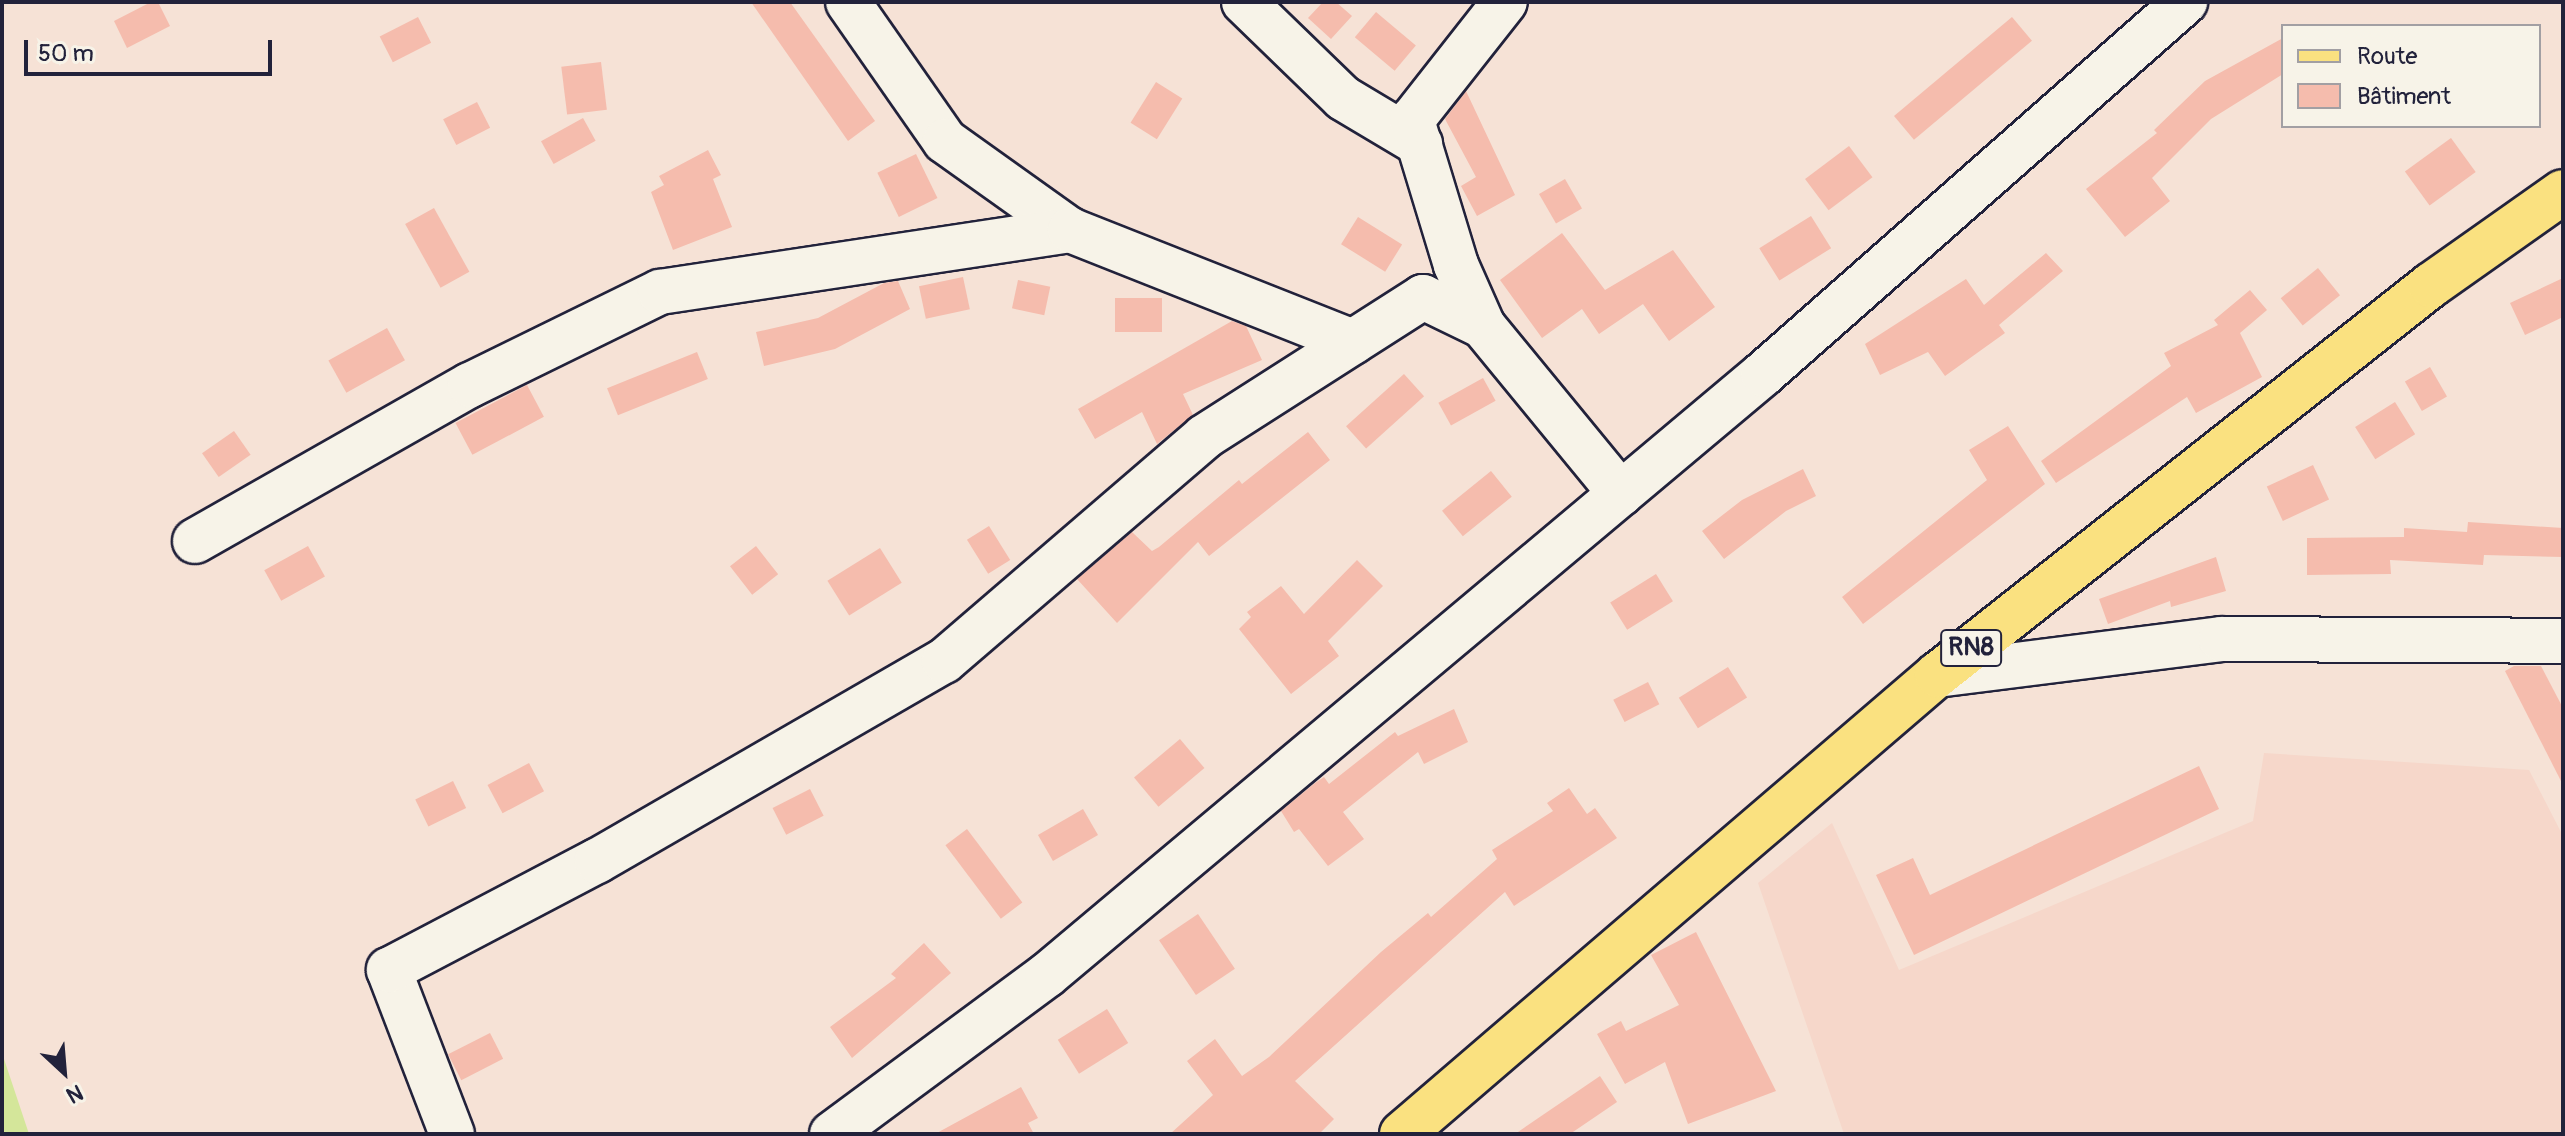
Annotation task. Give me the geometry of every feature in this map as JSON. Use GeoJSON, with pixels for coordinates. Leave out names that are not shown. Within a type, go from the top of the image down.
{"type":"FeatureCollection","features":[{"type":"Feature","properties":{"kind":"main road","name":"RN8"},"geometry":{"type":"LineString","coordinates":[[1402,1134],[1937,675],[2431,285],[2563,192]]}},
{"type":"Feature","properties":{"kind":"street"},"geometry":{"type":"LineString","coordinates":[[848,2],[945,141],[1070,230],[1353,342]]}},
{"type":"Feature","properties":{"kind":"street"},"geometry":{"type":"LineString","coordinates":[[1244,2],[1343,98],[1420,144]]}},
{"type":"Feature","properties":{"kind":"street"},"geometry":{"type":"LineString","coordinates":[[1505,2],[1412,120],[1456,265],[1483,326],[1621,494]]}},
{"type":"Feature","properties":{"kind":"street"},"geometry":{"type":"LineString","coordinates":[[832,1134],[1047,975],[1621,494],[2185,2]]}},
{"type":"Feature","properties":{"kind":"street"},"geometry":{"type":"LineString","coordinates":[[195,541],[470,385],[660,292],[1070,230]]}},
{"type":"Feature","properties":{"kind":"street"},"geometry":{"type":"LineString","coordinates":[[452,1134],[389,970],[597,861],[944,661],[1204,437],[1423,297],[1483,326]]}},
{"type":"Feature","properties":{"kind":"street"},"geometry":{"type":"LineString","coordinates":[[1937,675],[2221,639],[2563,641]]}},
{"type":"Feature","properties":{"kind":"shaded area"},"geometry":{"type":"Polygon","coordinates":[[[2264,753],[2529,770],[2563,836],[2563,1134],[1844,1134],[1758,883],[1832,823],[1899,970],[2253,821],[2264,753]]]}},
{"type":"Feature","properties":{"kind":"green space"},"geometry":{"type":"Polygon","coordinates":[[[2,1053],[29,1134],[2,1134],[2,1053]]]}},
{"type":"Feature","properties":{"kind":"building"},"geometry":{"type":"Polygon","coordinates":[[[151,2],[158,2],[170,26],[127,48],[114,21],[151,2]]]}},
{"type":"Feature","properties":{"kind":"building"},"geometry":{"type":"Polygon","coordinates":[[[751,2],[790,2],[875,121],[848,141],[751,2]]]}},
{"type":"Feature","properties":{"kind":"building"},"geometry":{"type":"Polygon","coordinates":[[[1323,2],[1336,2],[1352,16],[1331,39],[1308,18],[1323,2]]]}},
{"type":"Feature","properties":{"kind":"building"},"geometry":{"type":"Polygon","coordinates":[[[1376,12],[1416,45],[1395,71],[1355,37],[1376,12]]]}},
{"type":"Feature","properties":{"kind":"building"},"geometry":{"type":"Polygon","coordinates":[[[418,17],[431,43],[393,62],[380,37],[418,17]]]}},
{"type":"Feature","properties":{"kind":"building"},"geometry":{"type":"Polygon","coordinates":[[[2012,17],[2032,41],[1914,140],[1894,116],[2012,17]]]}},
{"type":"Feature","properties":{"kind":"building"},"geometry":{"type":"Polygon","coordinates":[[[2281,39],[2281,75],[2211,119],[2152,178],[2170,201],[2125,237],[2086,189],[2157,133],[2154,130],[2205,81],[2281,39]]]}},
{"type":"Feature","properties":{"kind":"building"},"geometry":{"type":"Polygon","coordinates":[[[601,62],[607,110],[567,115],[561,67],[601,62]]]}},
{"type":"Feature","properties":{"kind":"building"},"geometry":{"type":"Polygon","coordinates":[[[1156,82],[1182,98],[1157,139],[1131,123],[1156,82]]]}},
{"type":"Feature","properties":{"kind":"building"},"geometry":{"type":"Polygon","coordinates":[[[1466,91],[1515,195],[1477,216],[1461,186],[1476,177],[1445,119],[1466,91]]]}},
{"type":"Feature","properties":{"kind":"building"},"geometry":{"type":"Polygon","coordinates":[[[477,102],[490,128],[456,145],[443,119],[477,102]]]}},
{"type":"Feature","properties":{"kind":"building"},"geometry":{"type":"Polygon","coordinates":[[[583,118],[596,141],[554,164],[541,141],[583,118]]]}},
{"type":"Feature","properties":{"kind":"building"},"geometry":{"type":"Polygon","coordinates":[[[2451,138],[2476,172],[2430,205],[2405,172],[2451,138]]]}},
{"type":"Feature","properties":{"kind":"building"},"geometry":{"type":"Polygon","coordinates":[[[1849,146],[1872,177],[1829,210],[1805,179],[1849,146]]]}},
{"type":"Feature","properties":{"kind":"building"},"geometry":{"type":"Polygon","coordinates":[[[708,150],[721,175],[713,179],[732,227],[673,250],[651,192],[664,185],[659,176],[708,150]]]}},
{"type":"Feature","properties":{"kind":"building"},"geometry":{"type":"Polygon","coordinates":[[[916,154],[937,198],[899,217],[877,173],[916,154]]]}},
{"type":"Feature","properties":{"kind":"building"},"geometry":{"type":"Polygon","coordinates":[[[1565,179],[1582,208],[1556,223],[1539,194],[1565,179]]]}},
{"type":"Feature","properties":{"kind":"building"},"geometry":{"type":"Polygon","coordinates":[[[434,208],[469,272],[441,288],[405,224],[434,208]]]}},
{"type":"Feature","properties":{"kind":"building"},"geometry":{"type":"Polygon","coordinates":[[[1811,216],[1831,248],[1779,281],[1759,248],[1811,216]]]}},
{"type":"Feature","properties":{"kind":"building"},"geometry":{"type":"Polygon","coordinates":[[[1358,217],[1402,245],[1385,272],[1341,244],[1358,217]]]}},
{"type":"Feature","properties":{"kind":"building"},"geometry":{"type":"Polygon","coordinates":[[[1562,233],[1605,290],[1673,250],[1715,307],[1669,341],[1643,304],[1599,334],[1582,309],[1542,338],[1500,280],[1562,233]]]}},
{"type":"Feature","properties":{"kind":"building"},"geometry":{"type":"Polygon","coordinates":[[[2046,253],[2063,271],[1999,325],[2005,333],[1945,376],[1928,352],[1880,375],[1865,344],[1966,279],[1984,305],[2046,253]]]}},
{"type":"Feature","properties":{"kind":"building"},"geometry":{"type":"Polygon","coordinates":[[[2318,268],[2340,295],[2303,325],[2281,298],[2318,268]]]}},
{"type":"Feature","properties":{"kind":"building"},"geometry":{"type":"Polygon","coordinates":[[[963,277],[970,309],[926,319],[919,286],[963,277]]]}},
{"type":"Feature","properties":{"kind":"building"},"geometry":{"type":"Polygon","coordinates":[[[2563,278],[2563,317],[2525,335],[2510,303],[2563,278]]]}},
{"type":"Feature","properties":{"kind":"building"},"geometry":{"type":"Polygon","coordinates":[[[1018,280],[1050,287],[1044,315],[1012,308],[1018,280]]]}},
{"type":"Feature","properties":{"kind":"building"},"geometry":{"type":"Polygon","coordinates":[[[898,281],[910,309],[835,349],[764,366],[756,332],[818,318],[884,283],[898,281]]]}},
{"type":"Feature","properties":{"kind":"building"},"geometry":{"type":"Polygon","coordinates":[[[2250,290],[2267,310],[2240,333],[2262,377],[2196,413],[2187,397],[2056,483],[2041,461],[2171,366],[2164,353],[2218,325],[2214,320],[2250,290]]]}},
{"type":"Feature","properties":{"kind":"building"},"geometry":{"type":"Polygon","coordinates":[[[1115,298],[1162,298],[1162,332],[1115,332],[1115,298]]]}},
{"type":"Feature","properties":{"kind":"building"},"geometry":{"type":"Polygon","coordinates":[[[1232,321],[1246,326],[1262,360],[1183,394],[1193,415],[1157,444],[1142,412],[1095,439],[1078,409],[1232,321]]]}},
{"type":"Feature","properties":{"kind":"building"},"geometry":{"type":"Polygon","coordinates":[[[387,328],[405,360],[346,393],[328,360],[387,328]]]}},
{"type":"Feature","properties":{"kind":"building"},"geometry":{"type":"Polygon","coordinates":[[[697,352],[708,379],[618,415],[607,388],[697,352]]]}},
{"type":"Feature","properties":{"kind":"building"},"geometry":{"type":"Polygon","coordinates":[[[2430,367],[2447,396],[2422,411],[2405,382],[2430,367]]]}},
{"type":"Feature","properties":{"kind":"building"},"geometry":{"type":"Polygon","coordinates":[[[1404,374],[1424,396],[1366,448],[1346,426],[1404,374]]]}},
{"type":"Feature","properties":{"kind":"building"},"geometry":{"type":"Polygon","coordinates":[[[1483,378],[1496,401],[1451,425],[1438,403],[1483,378]]]}},
{"type":"Feature","properties":{"kind":"building"},"geometry":{"type":"Polygon","coordinates":[[[527,385],[544,417],[472,455],[455,423],[527,385]]]}},
{"type":"Feature","properties":{"kind":"building"},"geometry":{"type":"Polygon","coordinates":[[[2395,402],[2415,434],[2375,459],[2355,427],[2395,402]]]}},
{"type":"Feature","properties":{"kind":"building"},"geometry":{"type":"Polygon","coordinates":[[[2008,426],[2045,484],[1863,624],[1842,597],[1987,480],[1969,450],[2008,426]]]}},
{"type":"Feature","properties":{"kind":"building"},"geometry":{"type":"Polygon","coordinates":[[[234,431],[251,455],[219,477],[202,453],[234,431]]]}},
{"type":"Feature","properties":{"kind":"building"},"geometry":{"type":"Polygon","coordinates":[[[1308,432],[1330,460],[1209,556],[1198,542],[1117,623],[1077,579],[1132,532],[1152,551],[1159,547],[1239,480],[1242,484],[1308,432]]]}},
{"type":"Feature","properties":{"kind":"building"},"geometry":{"type":"Polygon","coordinates":[[[2313,465],[2329,499],[2283,521],[2267,487],[2313,465]]]}},
{"type":"Feature","properties":{"kind":"building"},"geometry":{"type":"Polygon","coordinates":[[[1803,469],[1816,496],[1786,511],[1724,559],[1702,531],[1742,500],[1803,469]]]}},
{"type":"Feature","properties":{"kind":"building"},"geometry":{"type":"Polygon","coordinates":[[[1491,471],[1512,497],[1463,536],[1442,511],[1491,471]]]}},
{"type":"Feature","properties":{"kind":"building"},"geometry":{"type":"Polygon","coordinates":[[[2468,522],[2563,528],[2563,557],[2484,555],[2483,565],[2390,560],[2391,574],[2307,575],[2307,538],[2404,537],[2404,528],[2467,532],[2468,522]]]}},
{"type":"Feature","properties":{"kind":"building"},"geometry":{"type":"Polygon","coordinates":[[[989,526],[1010,560],[988,574],[967,540],[989,526]]]}},
{"type":"Feature","properties":{"kind":"building"},"geometry":{"type":"Polygon","coordinates":[[[308,546],[325,577],[281,601],[264,570],[308,546]]]}},
{"type":"Feature","properties":{"kind":"building"},"geometry":{"type":"Polygon","coordinates":[[[756,546],[778,574],[752,595],[730,566],[756,546]]]}},
{"type":"Feature","properties":{"kind":"building"},"geometry":{"type":"Polygon","coordinates":[[[880,548],[902,583],[849,616],[827,581],[880,548]]]}},
{"type":"Feature","properties":{"kind":"building"},"geometry":{"type":"Polygon","coordinates":[[[2216,557],[2226,591],[2171,607],[2170,601],[2108,624],[2099,599],[2216,557]]]}},
{"type":"Feature","properties":{"kind":"building"},"geometry":{"type":"Polygon","coordinates":[[[1357,560],[1383,586],[1328,641],[1339,656],[1291,694],[1239,629],[1251,617],[1247,612],[1281,586],[1304,614],[1357,560]]]}},
{"type":"Feature","properties":{"kind":"building"},"geometry":{"type":"Polygon","coordinates":[[[1656,574],[1673,601],[1627,630],[1610,603],[1656,574]]]}},
{"type":"Feature","properties":{"kind":"building"},"geometry":{"type":"Polygon","coordinates":[[[2514,666],[2541,666],[2563,708],[2563,785],[2505,671],[2514,666]]]}},
{"type":"Feature","properties":{"kind":"building"},"geometry":{"type":"Polygon","coordinates":[[[1728,667],[1747,698],[1698,728],[1679,698],[1728,667]]]}},
{"type":"Feature","properties":{"kind":"building"},"geometry":{"type":"Polygon","coordinates":[[[1648,682],[1659,704],[1625,722],[1613,700],[1648,682]]]}},
{"type":"Feature","properties":{"kind":"building"},"geometry":{"type":"Polygon","coordinates":[[[1454,709],[1468,742],[1424,764],[1418,752],[1343,812],[1364,839],[1328,866],[1299,829],[1294,832],[1281,811],[1315,783],[1324,777],[1329,784],[1395,732],[1398,736],[1454,709]]]}},
{"type":"Feature","properties":{"kind":"building"},"geometry":{"type":"Polygon","coordinates":[[[1180,739],[1204,768],[1158,807],[1134,778],[1180,739]]]}},
{"type":"Feature","properties":{"kind":"building"},"geometry":{"type":"Polygon","coordinates":[[[529,763],[544,791],[503,813],[488,785],[529,763]]]}},
{"type":"Feature","properties":{"kind":"building"},"geometry":{"type":"Polygon","coordinates":[[[2199,766],[2219,809],[1914,955],[1876,875],[1913,858],[1930,895],[2199,766]]]}},
{"type":"Feature","properties":{"kind":"building"},"geometry":{"type":"Polygon","coordinates":[[[453,781],[466,808],[428,826],[415,799],[453,781]]]}},
{"type":"Feature","properties":{"kind":"building"},"geometry":{"type":"Polygon","coordinates":[[[1569,788],[1587,814],[1595,808],[1617,838],[1514,906],[1505,892],[1295,1081],[1334,1119],[1319,1134],[1170,1134],[1213,1095],[1187,1061],[1215,1039],[1242,1076],[1269,1057],[1381,952],[1428,913],[1431,917],[1497,859],[1492,850],[1553,811],[1547,803],[1569,788]]]}},
{"type":"Feature","properties":{"kind":"building"},"geometry":{"type":"Polygon","coordinates":[[[810,789],[824,816],[786,835],[773,808],[810,789]]]}},
{"type":"Feature","properties":{"kind":"building"},"geometry":{"type":"Polygon","coordinates":[[[1083,809],[1098,835],[1053,861],[1038,835],[1083,809]]]}},
{"type":"Feature","properties":{"kind":"building"},"geometry":{"type":"Polygon","coordinates":[[[967,829],[1022,902],[1001,919],[945,845],[967,829]]]}},
{"type":"Feature","properties":{"kind":"building"},"geometry":{"type":"Polygon","coordinates":[[[1198,914],[1235,969],[1196,995],[1159,940],[1198,914]]]}},
{"type":"Feature","properties":{"kind":"building"},"geometry":{"type":"Polygon","coordinates":[[[1696,932],[1776,1091],[1688,1124],[1665,1062],[1625,1084],[1597,1034],[1621,1021],[1626,1031],[1679,1005],[1651,955],[1696,932]]]}},
{"type":"Feature","properties":{"kind":"building"},"geometry":{"type":"Polygon","coordinates":[[[924,943],[951,973],[852,1058],[830,1027],[896,978],[891,974],[924,943]]]}},
{"type":"Feature","properties":{"kind":"building"},"geometry":{"type":"Polygon","coordinates":[[[1107,1009],[1128,1043],[1079,1074],[1058,1040],[1107,1009]]]}},
{"type":"Feature","properties":{"kind":"building"},"geometry":{"type":"Polygon","coordinates":[[[490,1033],[503,1059],[461,1080],[448,1054],[490,1033]]]}},
{"type":"Feature","properties":{"kind":"building"},"geometry":{"type":"Polygon","coordinates":[[[1600,1076],[1617,1102],[1570,1134],[1515,1134],[1600,1076]]]}},
{"type":"Feature","properties":{"kind":"building"},"geometry":{"type":"Polygon","coordinates":[[[1021,1087],[1038,1118],[1028,1123],[1034,1134],[935,1134],[1021,1087]]]}}]}
